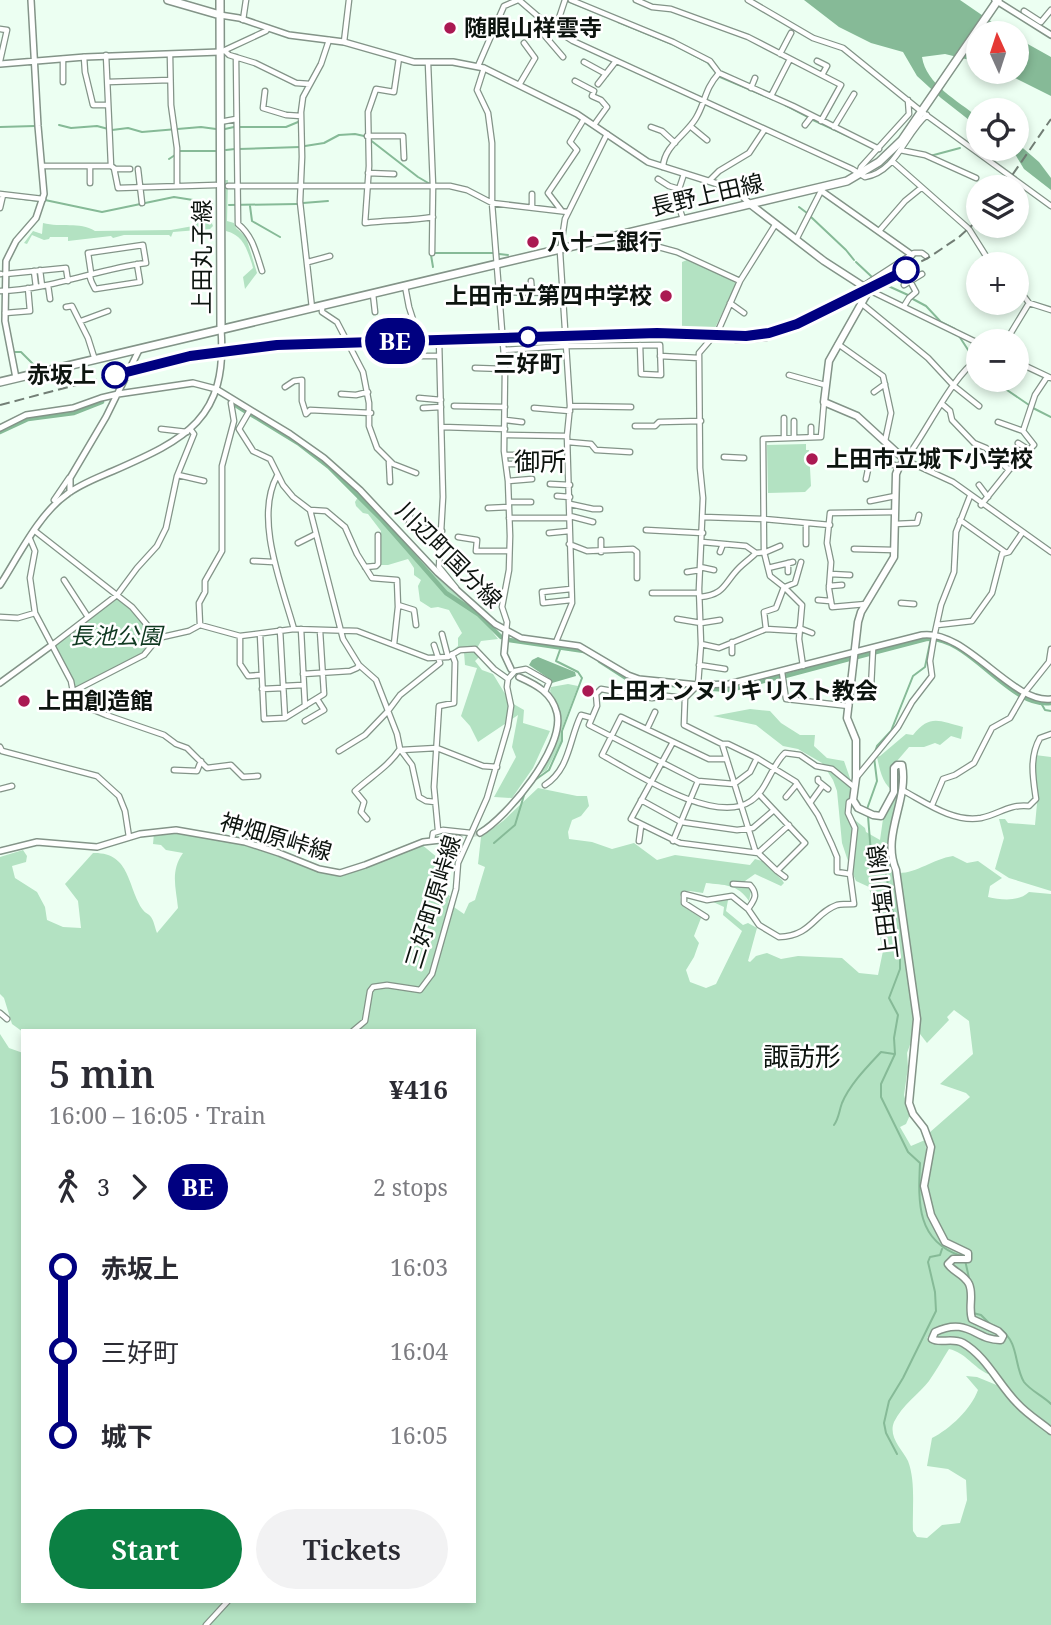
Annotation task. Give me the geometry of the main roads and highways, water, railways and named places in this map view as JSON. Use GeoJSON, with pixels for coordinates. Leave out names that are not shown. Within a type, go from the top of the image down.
{"type":"FeatureCollection","features":[{"type":"Feature","properties":{"kind":"main road"},"geometry":{"type":"LineString","coordinates":[[168,0],[220,15]]}},
{"type":"Feature","properties":{"kind":"main road","name":"上田丸子線"},"geometry":{"type":"LineString","coordinates":[[0,382],[221,329],[220,122],[223,51],[220,0]]}},
{"type":"Feature","properties":{"kind":"main road","name":"長野上田線"},"geometry":{"type":"LineString","coordinates":[[221,329],[750,204],[823,190],[847,181],[875,165],[896,146],[924,112],[996,2]]}},
{"type":"Feature","properties":{"kind":"main road","name":"上田塩川線"},"geometry":{"type":"LineString","coordinates":[[750,204],[775,225],[866,288],[827,365],[824,402],[857,416],[885,441],[903,463],[896,474],[894,550],[891,564],[858,622],[848,723],[856,740],[853,800],[858,808],[881,816],[894,792],[894,768],[902,765],[902,790],[893,825],[891,857],[896,870],[917,1019],[909,1103],[913,1114],[924,1128],[931,1147],[924,1194],[945,1242],[968,1252],[968,1259],[953,1259],[948,1264],[965,1278],[970,1286],[972,1319],[1003,1336],[1001,1340],[996,1340],[953,1326],[935,1332],[932,1339],[936,1342],[949,1339],[964,1343],[1019,1405],[1051,1431]]}},
{"type":"Feature","properties":{"kind":"waterway"},"geometry":{"type":"LineString","coordinates":[[568,1],[607,17]]}},
{"type":"Feature","properties":{"kind":"waterway"},"geometry":{"type":"LineString","coordinates":[[618,22],[672,44],[707,62],[720,77],[774,100]]}},
{"type":"Feature","properties":{"kind":"waterway"},"geometry":{"type":"LineString","coordinates":[[785,105],[808,117]]}},
{"type":"Feature","properties":{"kind":"waterway"},"geometry":{"type":"LineString","coordinates":[[813,120],[852,138]]}},
{"type":"Feature","properties":{"kind":"waterway"},"geometry":{"type":"LineString","coordinates":[[238,127],[286,127],[298,122]]}},
{"type":"Feature","properties":{"kind":"waterway"},"geometry":{"type":"LineString","coordinates":[[59,125],[71,128],[97,126],[112,130],[128,128],[142,132],[201,127],[216,129]]}},
{"type":"Feature","properties":{"kind":"waterway"},"geometry":{"type":"LineString","coordinates":[[0,127],[35,126]]}},
{"type":"Feature","properties":{"kind":"waterway"},"geometry":{"type":"LineString","coordinates":[[225,129],[234,127]]}},
{"type":"Feature","properties":{"kind":"waterway"},"geometry":{"type":"LineString","coordinates":[[305,146],[324,143],[339,135],[364,136]]}},
{"type":"Feature","properties":{"kind":"waterway"},"geometry":{"type":"LineString","coordinates":[[369,139],[430,184]]}},
{"type":"Feature","properties":{"kind":"waterway"},"geometry":{"type":"LineString","coordinates":[[239,149],[300,147]]}},
{"type":"Feature","properties":{"kind":"waterway"},"geometry":{"type":"LineString","coordinates":[[930,156],[960,148]]}},
{"type":"Feature","properties":{"kind":"waterway"},"geometry":{"type":"LineString","coordinates":[[226,150],[235,149]]}},
{"type":"Feature","properties":{"kind":"waterway"},"geometry":{"type":"LineString","coordinates":[[179,151],[216,151]]}},
{"type":"Feature","properties":{"kind":"waterway"},"geometry":{"type":"LineString","coordinates":[[169,159],[175,155]]}},
{"type":"Feature","properties":{"kind":"waterway"},"geometry":{"type":"LineString","coordinates":[[8,197],[39,201]]}},
{"type":"Feature","properties":{"kind":"waterway"},"geometry":{"type":"LineString","coordinates":[[45,200],[102,212],[174,197],[212,203]]}},
{"type":"Feature","properties":{"kind":"waterway"},"geometry":{"type":"LineString","coordinates":[[303,203],[328,201]]}},
{"type":"Feature","properties":{"kind":"waterway"},"geometry":{"type":"LineString","coordinates":[[229,205],[297,204]]}},
{"type":"Feature","properties":{"kind":"waterway"},"geometry":{"type":"LineString","coordinates":[[250,206],[252,221],[280,237]]}},
{"type":"Feature","properties":{"kind":"waterway"},"geometry":{"type":"LineString","coordinates":[[799,207],[807,213]]}},
{"type":"Feature","properties":{"kind":"waterway"},"geometry":{"type":"LineString","coordinates":[[811,217],[854,260]]}},
{"type":"Feature","properties":{"kind":"waterway"},"geometry":{"type":"LineString","coordinates":[[434,253],[494,253]]}},
{"type":"Feature","properties":{"kind":"waterway"},"geometry":{"type":"LineString","coordinates":[[499,254],[508,255]]}},
{"type":"Feature","properties":{"kind":"waterway"},"geometry":{"type":"LineString","coordinates":[[431,255],[433,267]]}},
{"type":"Feature","properties":{"kind":"waterway"},"geometry":{"type":"LineString","coordinates":[[856,262],[872,277]]}},
{"type":"Feature","properties":{"kind":"waterway"},"geometry":{"type":"LineString","coordinates":[[878,285],[886,285],[908,295]]}},
{"type":"Feature","properties":{"kind":"waterway"},"geometry":{"type":"LineString","coordinates":[[911,298],[926,306],[941,322],[955,329]]}},
{"type":"Feature","properties":{"kind":"waterway"},"geometry":{"type":"LineString","coordinates":[[959,336],[966,347]]}},
{"type":"Feature","properties":{"kind":"waterway"},"geometry":{"type":"LineString","coordinates":[[13,352],[21,352],[37,368]]}},
{"type":"Feature","properties":{"kind":"waterway"},"geometry":{"type":"LineString","coordinates":[[1010,392],[1029,405]]}},
{"type":"Feature","properties":{"kind":"waterway"},"geometry":{"type":"LineString","coordinates":[[0,432],[28,419],[74,413],[102,402]]}},
{"type":"Feature","properties":{"kind":"waterway"},"geometry":{"type":"LineString","coordinates":[[237,406],[245,411]]}},
{"type":"Feature","properties":{"kind":"waterway"},"geometry":{"type":"LineString","coordinates":[[1033,408],[1051,417]]}},
{"type":"Feature","properties":{"kind":"waterway"},"geometry":{"type":"LineString","coordinates":[[252,415],[298,443],[329,467],[382,520],[446,593],[478,614],[501,637]]}},
{"type":"Feature","properties":{"kind":"waterway"},"geometry":{"type":"LineString","coordinates":[[875,752],[891,731],[913,676],[925,667],[931,638]]}},
{"type":"Feature","properties":{"kind":"waterway"},"geometry":{"type":"LineString","coordinates":[[857,657],[926,639],[942,641],[973,659],[1020,695],[1035,702],[1051,703]]}},
{"type":"Feature","properties":{"kind":"waterway"},"geometry":{"type":"LineString","coordinates":[[509,640],[584,651]]}},
{"type":"Feature","properties":{"kind":"waterway"},"geometry":{"type":"LineString","coordinates":[[535,780],[549,770],[562,741],[562,731],[582,678],[578,672],[556,661],[561,647]]}},
{"type":"Feature","properties":{"kind":"waterway"},"geometry":{"type":"LineString","coordinates":[[785,676],[849,659]]}},
{"type":"Feature","properties":{"kind":"waterway"},"geometry":{"type":"LineString","coordinates":[[600,661],[631,681],[691,687]]}},
{"type":"Feature","properties":{"kind":"waterway"},"geometry":{"type":"LineString","coordinates":[[699,688],[730,690],[779,677]]}},
{"type":"Feature","properties":{"kind":"waterway"},"geometry":{"type":"LineString","coordinates":[[1041,703],[1045,710],[1051,711]]}},
{"type":"Feature","properties":{"kind":"waterway"},"geometry":{"type":"LineString","coordinates":[[867,809],[877,781],[874,757]]}},
{"type":"Feature","properties":{"kind":"waterway"},"geometry":{"type":"LineString","coordinates":[[494,843],[515,825],[525,792]]}},
{"type":"Feature","properties":{"kind":"waterway"},"geometry":{"type":"LineString","coordinates":[[868,816],[871,854],[886,874],[900,954],[900,969],[889,998],[898,1015],[894,1038],[895,1054],[881,1084],[881,1097],[908,1152],[920,1163],[920,1206],[928,1231],[936,1241],[961,1256]]}},
{"type":"Feature","properties":{"kind":"waterway"},"geometry":{"type":"LineString","coordinates":[[834,1125],[845,1096],[859,1076],[881,1052],[894,1054]]}},
{"type":"Feature","properties":{"kind":"waterway"},"geometry":{"type":"LineString","coordinates":[[897,1454],[884,1423],[889,1401],[936,1311],[928,1262],[930,1257],[940,1255],[942,1249]]}},
{"type":"Feature","properties":{"kind":"waterway"},"geometry":{"type":"LineString","coordinates":[[965,1260],[969,1278]]}},
{"type":"Feature","properties":{"kind":"waterway"},"geometry":{"type":"LineString","coordinates":[[973,1313],[981,1315],[990,1324]]}},
{"type":"Feature","properties":{"kind":"waterway"},"geometry":{"type":"LineString","coordinates":[[1001,1330],[1011,1341],[1024,1382],[1051,1404]]}},
{"type":"Feature","properties":{"kind":"tunnel"},"geometry":{"type":"LineString","coordinates":[[458,838],[480,833]]}},
{"type":"Feature","properties":{"kind":"railway"},"geometry":{"type":"LineString","coordinates":[[1012,175],[1051,119]]}},
{"type":"Feature","properties":{"kind":"railway"},"geometry":{"type":"LineString","coordinates":[[0,405],[179,358],[277,345],[657,333],[736,337],[769,333],[818,315],[928,258],[966,231]]}},
{"type":"Feature","properties":{"kind":"train","name":"BE"},"geometry":{"type":"LineString","coordinates":[[115,375],[179,358],[277,345],[657,333],[736,337],[769,333],[818,315],[906,270]]}},
{"type":"Feature","properties":{"kind":"place","name":"随眼山祥雲寺"},"geometry":{"type":"Point","coordinates":[450,28]}},
{"type":"Feature","properties":{"kind":"place","name":"八十二銀行"},"geometry":{"type":"Point","coordinates":[533,242]}},
{"type":"Feature","properties":{"kind":"place","name":"上田市立第四中学校"},"geometry":{"type":"Point","coordinates":[666,296]}},
{"type":"Feature","properties":{"kind":"place","name":"三好町"},"geometry":{"type":"Point","coordinates":[528,337]}},
{"type":"Feature","properties":{"kind":"place","name":"赤坂上"},"geometry":{"type":"Point","coordinates":[115,375]}},
{"type":"Feature","properties":{"kind":"place","name":"上田市立城下小学校"},"geometry":{"type":"Point","coordinates":[812,459]}},
{"type":"Feature","properties":{"kind":"place","name":"上田オンヌリキリスト教会"},"geometry":{"type":"Point","coordinates":[588,691]}},
{"type":"Feature","properties":{"kind":"place","name":"上田創造館"},"geometry":{"type":"Point","coordinates":[24,701]}},
{"type":"Feature","properties":{"kind":"district","name":"御所"},"geometry":{"type":"Point","coordinates":[540,462]}},
{"type":"Feature","properties":{"kind":"district","name":"諏訪形"},"geometry":{"type":"Point","coordinates":[802,1057]}},
{"type":"Feature","properties":{"kind":"park label","name":"長池公園"},"geometry":{"type":"Point","coordinates":[116,636]}}]}
